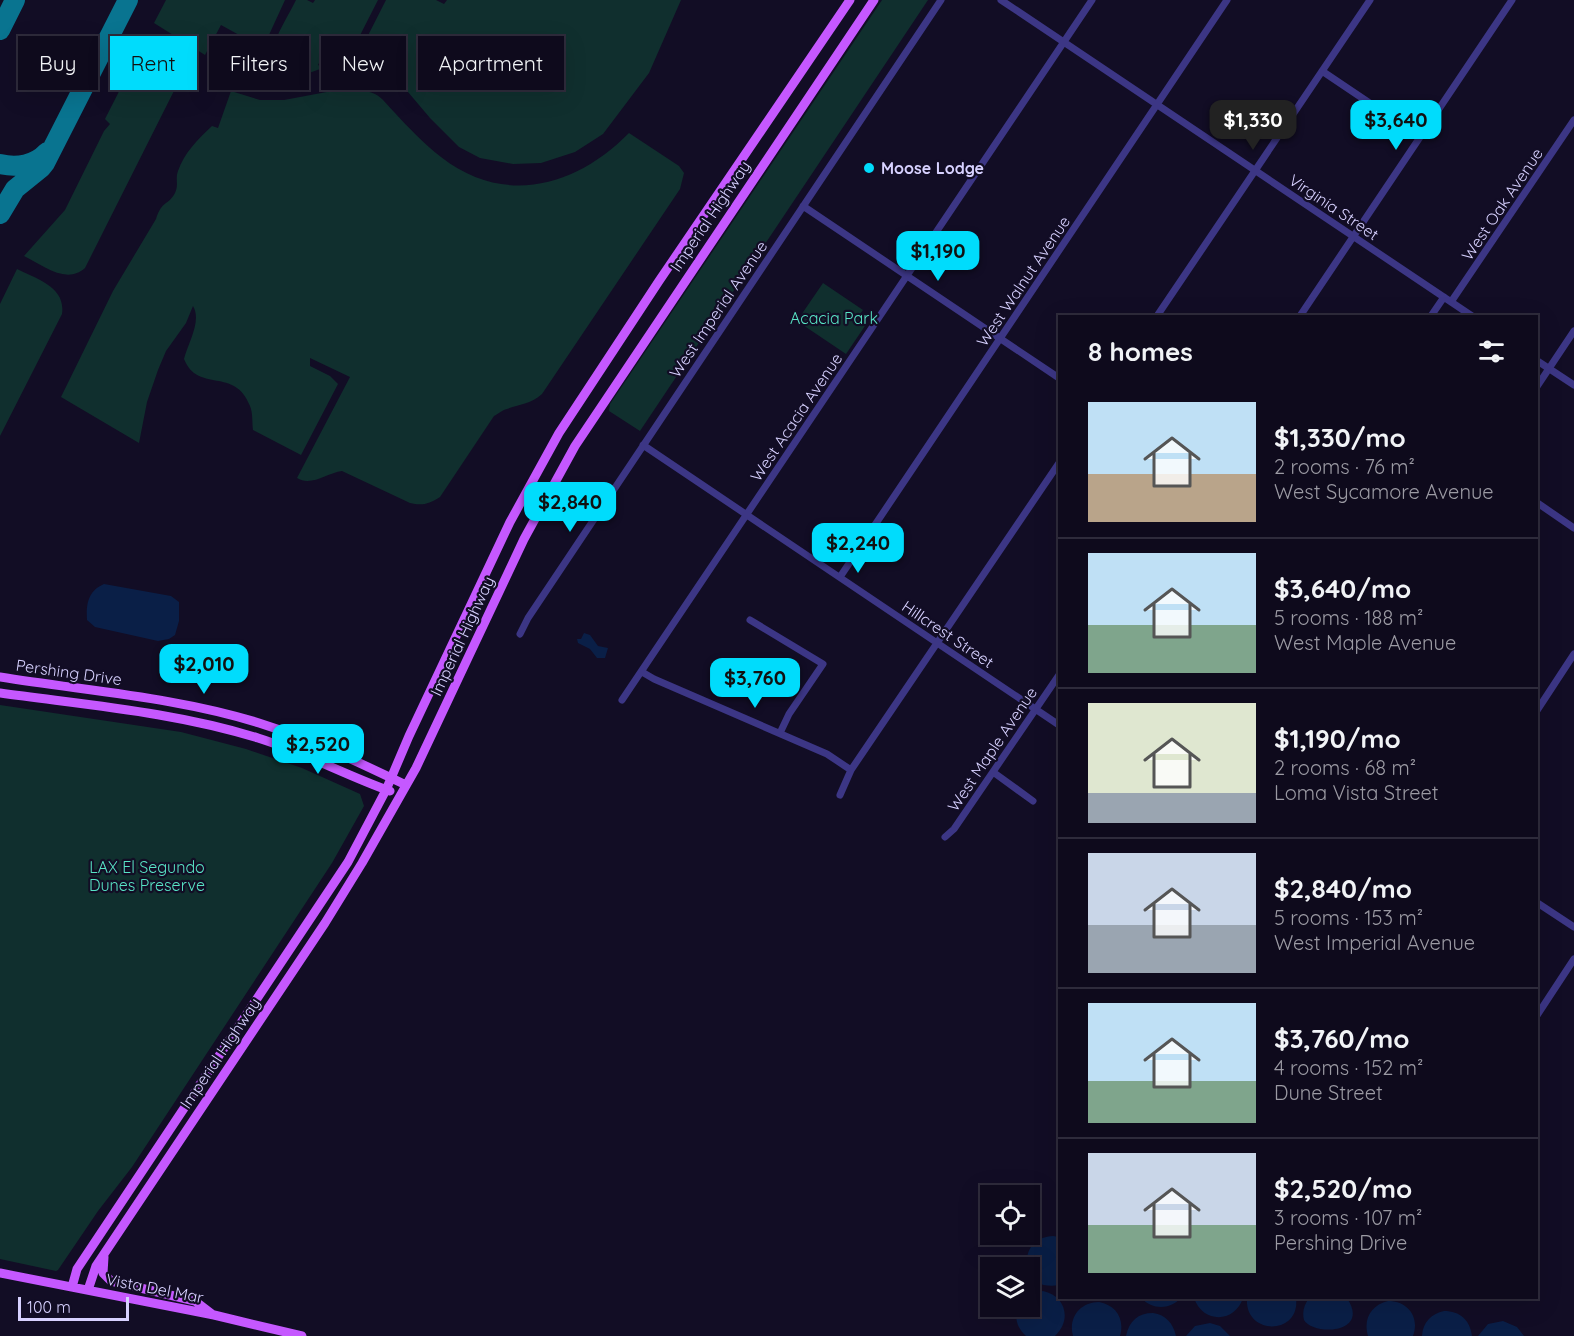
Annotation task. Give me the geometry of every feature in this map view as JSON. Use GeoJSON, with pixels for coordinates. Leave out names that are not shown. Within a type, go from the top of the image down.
{"type":"FeatureCollection","features":[{"type":"Feature","properties":{"kind":"main road","name":"Imperial Highway"},"geometry":{"type":"LineString","coordinates":[[72,1287],[77,1269],[335,883],[386,790],[510,522],[559,433],[850,0]]}},
{"type":"Feature","properties":{"kind":"main road","name":"Imperial Highway"},"geometry":{"type":"LineString","coordinates":[[88,1290],[93,1273],[104,1254],[325,923],[406,785],[426,749],[545,497],[598,408],[874,0]]}},
{"type":"Feature","properties":{"kind":"main road"},"geometry":{"type":"LineString","coordinates":[[598,408],[593,405],[590,396],[609,367],[608,359]]}},
{"type":"Feature","properties":{"kind":"main road","name":"Pershing Drive"},"geometry":{"type":"LineString","coordinates":[[0,677],[183,705],[235,717],[310,741],[406,785]]}},
{"type":"Feature","properties":{"kind":"main road","name":"Pershing Drive"},"geometry":{"type":"LineString","coordinates":[[0,693],[163,716],[214,726],[289,748],[400,795]]}},
{"type":"Feature","properties":{"kind":"main road"},"geometry":{"type":"LineString","coordinates":[[104,1254],[103,1273],[111,1281],[195,1301],[214,1315]]}},
{"type":"Feature","properties":{"kind":"main road","name":"Vista Del Mar"},"geometry":{"type":"LineString","coordinates":[[0,1273],[214,1315],[303,1336]]}},
{"type":"Feature","properties":{"kind":"street","name":"West Imperial Avenue"},"geometry":{"type":"LineString","coordinates":[[520,634],[528,618],[941,0]]}},
{"type":"Feature","properties":{"kind":"street","name":"Virginia Street"},"geometry":{"type":"LineString","coordinates":[[1001,0],[1470,315]]}},
{"type":"Feature","properties":{"kind":"street","name":"West Acacia Avenue"},"geometry":{"type":"LineString","coordinates":[[622,700],[1092,0]]}},
{"type":"Feature","properties":{"kind":"street","name":"West Walnut Avenue"},"geometry":{"type":"LineString","coordinates":[[840,577],[1227,0]]}},
{"type":"Feature","properties":{"kind":"street"},"geometry":{"type":"LineString","coordinates":[[1158,315],[1370,0]]}},
{"type":"Feature","properties":{"kind":"street"},"geometry":{"type":"LineString","coordinates":[[1301,315],[1512,0]]}},
{"type":"Feature","properties":{"kind":"street"},"geometry":{"type":"LineString","coordinates":[[1322,71],[1420,137]]}},
{"type":"Feature","properties":{"kind":"street","name":"West Oak Avenue"},"geometry":{"type":"LineString","coordinates":[[1451,302],[1574,120]]}},
{"type":"Feature","properties":{"kind":"street"},"geometry":{"type":"LineString","coordinates":[[803,206],[1058,377]]}},
{"type":"Feature","properties":{"kind":"street"},"geometry":{"type":"LineString","coordinates":[[1432,315],[1444,297]]}},
{"type":"Feature","properties":{"kind":"street"},"geometry":{"type":"LineString","coordinates":[[1538,385],[1574,331]]}},
{"type":"Feature","properties":{"kind":"street"},"geometry":{"type":"LineString","coordinates":[[1538,361],[1574,385]]}},
{"type":"Feature","properties":{"kind":"street","name":"Hillcrest Street"},"geometry":{"type":"LineString","coordinates":[[643,445],[1058,723]]}},
{"type":"Feature","properties":{"kind":"street"},"geometry":{"type":"LineString","coordinates":[[840,795],[851,770],[1058,463]]}},
{"type":"Feature","properties":{"kind":"street"},"geometry":{"type":"LineString","coordinates":[[1538,503],[1574,528]]}},
{"type":"Feature","properties":{"kind":"street"},"geometry":{"type":"LineString","coordinates":[[750,620],[823,664],[789,714],[780,733]]}},
{"type":"Feature","properties":{"kind":"street"},"geometry":{"type":"LineString","coordinates":[[1539,701],[1572,663],[1574,654]]}},
{"type":"Feature","properties":{"kind":"street"},"geometry":{"type":"LineString","coordinates":[[642,672],[827,754],[851,770]]}},
{"type":"Feature","properties":{"kind":"street","name":"West Maple Avenue"},"geometry":{"type":"LineString","coordinates":[[945,837],[954,829],[1058,676]]}},
{"type":"Feature","properties":{"kind":"street"},"geometry":{"type":"LineString","coordinates":[[993,772],[1033,801]]}},
{"type":"Feature","properties":{"kind":"street"},"geometry":{"type":"LineString","coordinates":[[1538,903],[1574,927]]}},
{"type":"Feature","properties":{"kind":"street"},"geometry":{"type":"LineString","coordinates":[[1538,1014],[1574,959]]}},
{"type":"Feature","properties":{"kind":"green space"},"geometry":{"type":"Polygon","coordinates":[[[166,0],[285,0],[268,36],[241,36],[221,25],[215,36],[209,36],[209,48],[205,55],[197,50],[197,36],[175,36],[154,23],[166,0]]]}},
{"type":"Feature","properties":{"kind":"green space"},"geometry":{"type":"Polygon","coordinates":[[[296,0],[307,0],[313,3],[315,0],[378,0],[360,36],[321,36],[321,59],[318,65],[321,69],[309,73],[309,36],[278,36],[296,0]]]}},
{"type":"Feature","properties":{"kind":"green space"},"geometry":{"type":"Polygon","coordinates":[[[386,0],[436,0],[444,4],[447,0],[681,0],[649,73],[603,134],[575,152],[541,163],[513,164],[480,158],[459,147],[405,90],[406,36],[368,36],[386,0]]]}},
{"type":"Feature","properties":{"kind":"green space"},"geometry":{"type":"Polygon","coordinates":[[[882,0],[928,0],[640,431],[609,411],[610,404],[882,0]]]}},
{"type":"Feature","properties":{"kind":"green space"},"geometry":{"type":"Polygon","coordinates":[[[120,90],[174,90],[85,268],[70,275],[54,272],[24,256],[65,210],[104,131],[110,124],[105,119],[120,90]]]}},
{"type":"Feature","properties":{"kind":"green space"},"geometry":{"type":"Polygon","coordinates":[[[337,90],[358,90],[378,95],[417,136],[441,157],[465,172],[490,182],[515,185],[540,184],[564,177],[587,166],[629,133],[679,166],[684,173],[680,189],[542,394],[530,402],[494,416],[440,497],[425,504],[410,503],[342,471],[308,481],[297,478],[350,377],[310,358],[310,366],[330,376],[338,384],[301,455],[253,430],[250,406],[243,394],[235,387],[207,379],[190,369],[184,359],[195,325],[193,306],[186,323],[166,351],[158,370],[147,402],[139,443],[61,397],[113,291],[161,209],[175,193],[177,174],[184,158],[212,126],[218,128],[231,91],[260,100],[284,100],[337,90]]]}},
{"type":"Feature","properties":{"kind":"green space"},"geometry":{"type":"Polygon","coordinates":[[[17,269],[55,291],[62,305],[62,314],[0,436],[0,304],[17,269]]]}},
{"type":"Feature","properties":{"kind":"green space","name":"Acacia Park"},"geometry":{"type":"Polygon","coordinates":[[[823,283],[863,310],[858,317],[867,323],[846,354],[797,321],[823,283]]]}},
{"type":"Feature","properties":{"kind":"green space","name":"LAX El Segundo Dunes Preserve"},"geometry":{"type":"Polygon","coordinates":[[[0,705],[181,732],[246,749],[302,768],[360,794],[364,806],[332,863],[132,1167],[56,1271],[0,1259],[0,705]]]}},
{"type":"Feature","properties":{"kind":"water"},"geometry":{"type":"Polygon","coordinates":[[[104,584],[171,596],[179,602],[179,621],[175,635],[158,641],[95,627],[87,620],[88,603],[94,590],[104,584]]]}},
{"type":"Feature","properties":{"kind":"water"},"geometry":{"type":"Polygon","coordinates":[[[584,633],[590,635],[598,646],[608,648],[605,658],[597,658],[590,649],[578,643],[577,639],[581,639],[584,633]]]}},
{"type":"Feature","properties":{"kind":"water"},"geometry":{"type":"Polygon","coordinates":[[[1058,1237],[1058,1285],[1040,1283],[1040,1257],[1028,1257],[1032,1245],[1040,1245],[1041,1239],[1058,1237]]]}},
{"type":"Feature","properties":{"kind":"water"},"geometry":{"type":"Polygon","coordinates":[[[1040,1292],[1057,1298],[1064,1309],[1064,1323],[1055,1336],[1026,1336],[1017,1323],[1016,1317],[1040,1317],[1040,1292]]]}},
{"type":"Feature","properties":{"kind":"water"},"geometry":{"type":"Polygon","coordinates":[[[1142,1299],[1180,1299],[1171,1305],[1161,1307],[1142,1299]]]}},
{"type":"Feature","properties":{"kind":"water"},"geometry":{"type":"Polygon","coordinates":[[[1194,1299],[1242,1299],[1239,1306],[1226,1316],[1211,1316],[1198,1306],[1194,1299]]]}},
{"type":"Feature","properties":{"kind":"water"},"geometry":{"type":"Polygon","coordinates":[[[1247,1299],[1296,1299],[1295,1310],[1290,1319],[1282,1325],[1263,1325],[1254,1319],[1248,1310],[1247,1299]]]}},
{"type":"Feature","properties":{"kind":"water"},"geometry":{"type":"Polygon","coordinates":[[[1308,1299],[1347,1299],[1352,1310],[1352,1319],[1346,1325],[1338,1328],[1328,1330],[1318,1328],[1309,1325],[1304,1320],[1305,1306],[1308,1299]]]}},
{"type":"Feature","properties":{"kind":"water"},"geometry":{"type":"Polygon","coordinates":[[[1388,1301],[1401,1304],[1411,1311],[1415,1323],[1413,1336],[1368,1336],[1367,1324],[1370,1314],[1377,1306],[1388,1301]]]}},
{"type":"Feature","properties":{"kind":"water"},"geometry":{"type":"Polygon","coordinates":[[[1099,1302],[1110,1306],[1118,1314],[1121,1324],[1120,1336],[1073,1336],[1072,1323],[1077,1312],[1086,1305],[1099,1302]]]}},
{"type":"Feature","properties":{"kind":"water"},"geometry":{"type":"Polygon","coordinates":[[[1444,1311],[1455,1313],[1463,1318],[1469,1325],[1472,1336],[1422,1336],[1428,1319],[1444,1311]]]}},
{"type":"Feature","properties":{"kind":"water"},"geometry":{"type":"Polygon","coordinates":[[[1153,1313],[1168,1320],[1176,1336],[1126,1336],[1129,1326],[1135,1319],[1143,1314],[1153,1313]]]}},
{"type":"Feature","properties":{"kind":"water"},"geometry":{"type":"Polygon","coordinates":[[[1503,1321],[1517,1327],[1524,1336],[1478,1336],[1488,1324],[1503,1321]]]}},
{"type":"Feature","properties":{"kind":"water"},"geometry":{"type":"Polygon","coordinates":[[[1210,1323],[1220,1326],[1230,1336],[1186,1336],[1195,1326],[1210,1323]]]}},
{"type":"Feature","properties":{"kind":"taxiway"},"geometry":{"type":"LineString","coordinates":[[0,30],[15,0]]}},
{"type":"Feature","properties":{"kind":"taxiway"},"geometry":{"type":"LineString","coordinates":[[0,214],[15,189],[45,163],[128,0]]}},
{"type":"Feature","properties":{"kind":"taxiway"},"geometry":{"type":"LineString","coordinates":[[0,164],[13,166],[25,164],[37,160],[47,152]]}},
{"type":"Feature","properties":{"kind":"place","name":"Moose Lodge"},"geometry":{"type":"Point","coordinates":[869,168]}}]}
